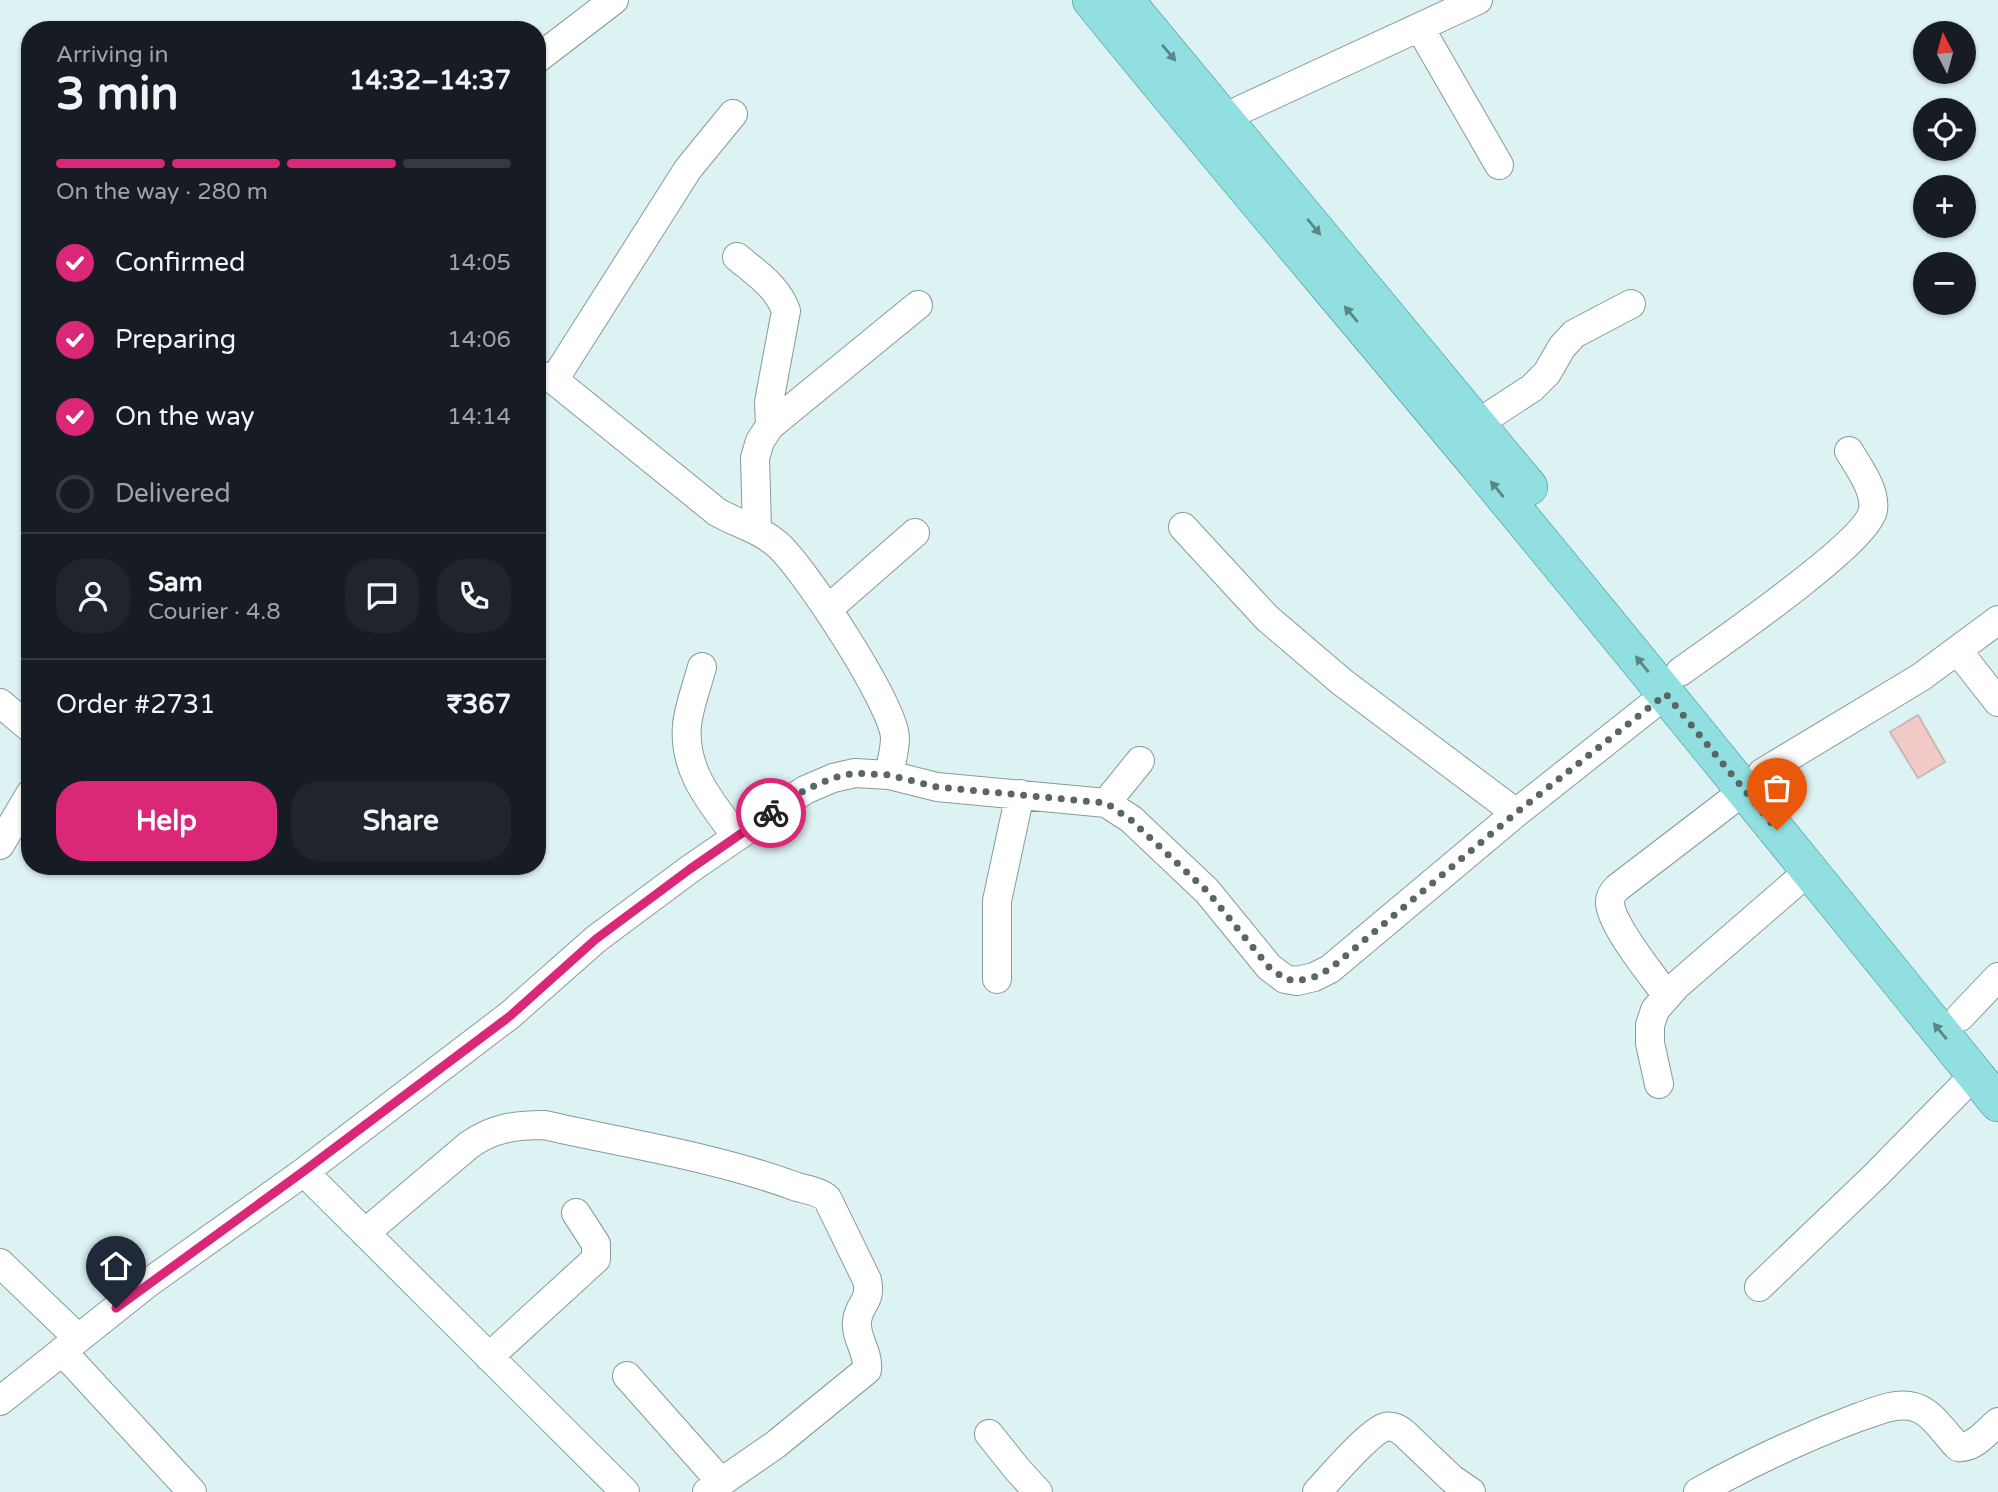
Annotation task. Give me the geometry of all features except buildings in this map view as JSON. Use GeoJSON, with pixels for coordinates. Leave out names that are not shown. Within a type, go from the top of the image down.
{"type":"FeatureCollection","features":[{"type":"Feature","properties":{"kind":"main road"},"geometry":{"type":"LineString","coordinates":[[1091,0],[1673,683],[1753,781],[1960,1017],[1986,1068],[1998,1103]]}},
{"type":"Feature","properties":{"kind":"main road"},"geometry":{"type":"LineString","coordinates":[[1125,0],[1477,424],[1673,683]]}},
{"type":"Feature","properties":{"kind":"main road"},"geometry":{"type":"LineString","coordinates":[[1753,781],[1810,870],[1986,1068]]}},
{"type":"Feature","properties":{"kind":"street"},"geometry":{"type":"LineString","coordinates":[[546,52],[614,0]]}},
{"type":"Feature","properties":{"kind":"street"},"geometry":{"type":"LineString","coordinates":[[1223,118],[1478,0]]}},
{"type":"Feature","properties":{"kind":"street"},"geometry":{"type":"LineString","coordinates":[[1420,28],[1499,165]]}},
{"type":"Feature","properties":{"kind":"street"},"geometry":{"type":"LineString","coordinates":[[733,114],[688,169],[546,377],[717,512],[757,529],[793,559],[828,610],[888,712],[895,737],[889,775]]}},
{"type":"Feature","properties":{"kind":"street"},"geometry":{"type":"LineString","coordinates":[[737,257],[774,289],[783,301],[786,312],[769,402],[770,426]]}},
{"type":"Feature","properties":{"kind":"street"},"geometry":{"type":"LineString","coordinates":[[1477,424],[1532,388],[1547,373],[1574,334],[1631,304]]}},
{"type":"Feature","properties":{"kind":"street"},"geometry":{"type":"LineString","coordinates":[[757,529],[755,458],[760,441],[770,426],[918,305]]}},
{"type":"Feature","properties":{"kind":"street"},"geometry":{"type":"LineString","coordinates":[[0,1401],[148,1283],[304,1171],[510,1016],[596,939],[805,790],[833,778],[855,773],[889,775],[937,787],[1106,803],[1131,820],[1207,891],[1269,967],[1285,979],[1297,981],[1330,969],[1673,683],[1819,569],[1868,522],[1873,510],[1872,496],[1849,451]]}},
{"type":"Feature","properties":{"kind":"street"},"geometry":{"type":"LineString","coordinates":[[1183,527],[1267,618],[1332,674],[1516,813]]}},
{"type":"Feature","properties":{"kind":"street"},"geometry":{"type":"LineString","coordinates":[[828,610],[915,533]]}},
{"type":"Feature","properties":{"kind":"street"},"geometry":{"type":"LineString","coordinates":[[1667,996],[1622,932],[1612,913],[1609,902],[1617,888],[1753,781],[1921,677],[1998,620]]}},
{"type":"Feature","properties":{"kind":"street"},"geometry":{"type":"LineString","coordinates":[[1958,651],[1998,702]]}},
{"type":"Feature","properties":{"kind":"street"},"geometry":{"type":"LineString","coordinates":[[702,667],[687,723],[691,767],[701,788],[737,837]]}},
{"type":"Feature","properties":{"kind":"street"},"geometry":{"type":"LineString","coordinates":[[0,703],[21,720]]}},
{"type":"Feature","properties":{"kind":"street"},"geometry":{"type":"LineString","coordinates":[[1106,803],[1140,761]]}},
{"type":"Feature","properties":{"kind":"street"},"geometry":{"type":"LineString","coordinates":[[997,979],[998,901],[1020,794]]}},
{"type":"Feature","properties":{"kind":"street"},"geometry":{"type":"LineString","coordinates":[[0,845],[21,809]]}},
{"type":"Feature","properties":{"kind":"street"},"geometry":{"type":"LineString","coordinates":[[1659,1084],[1650,1043],[1650,1025],[1655,1010],[1667,996],[1810,870]]}},
{"type":"Feature","properties":{"kind":"street"},"geometry":{"type":"LineString","coordinates":[[1960,1017],[1998,977]]}},
{"type":"Feature","properties":{"kind":"street"},"geometry":{"type":"LineString","coordinates":[[1759,1287],[1986,1068]]}},
{"type":"Feature","properties":{"kind":"street"},"geometry":{"type":"LineString","coordinates":[[365,1233],[476,1140],[501,1129],[520,1125],[544,1125],[699,1159],[776,1178],[827,1198],[867,1280],[867,1301],[857,1318],[856,1326],[865,1351],[867,1370],[775,1445],[714,1487],[627,1376]]}},
{"type":"Feature","properties":{"kind":"street"},"geometry":{"type":"LineString","coordinates":[[304,1171],[625,1492]]}},
{"type":"Feature","properties":{"kind":"street"},"geometry":{"type":"LineString","coordinates":[[489,1357],[596,1259],[596,1244],[576,1213]]}},
{"type":"Feature","properties":{"kind":"street"},"geometry":{"type":"LineString","coordinates":[[0,1263],[192,1492]]}},
{"type":"Feature","properties":{"kind":"street"},"geometry":{"type":"LineString","coordinates":[[1699,1492],[1745,1466],[1815,1433],[1896,1405],[1918,1408],[1929,1415],[1958,1447],[1964,1448],[1998,1422]]}},
{"type":"Feature","properties":{"kind":"street"},"geometry":{"type":"LineString","coordinates":[[1317,1492],[1371,1437],[1382,1428],[1389,1427],[1397,1428],[1405,1434],[1452,1479],[1472,1492]]}},
{"type":"Feature","properties":{"kind":"street"},"geometry":{"type":"LineString","coordinates":[[989,1434],[1038,1492]]}},
{"type":"Feature","properties":{"kind":"way so far"},"geometry":{"type":"LineString","coordinates":[[771,813],[805,790],[833,778],[855,773],[889,775],[937,787],[1106,803],[1131,820],[1207,891],[1269,967],[1285,979],[1297,981],[1330,969],[1516,813],[1666,694],[1777,830]]}},
{"type":"Feature","properties":{"kind":"route"},"geometry":{"type":"LineString","coordinates":[[116,1308],[510,1016],[596,939],[771,813]]}}]}
